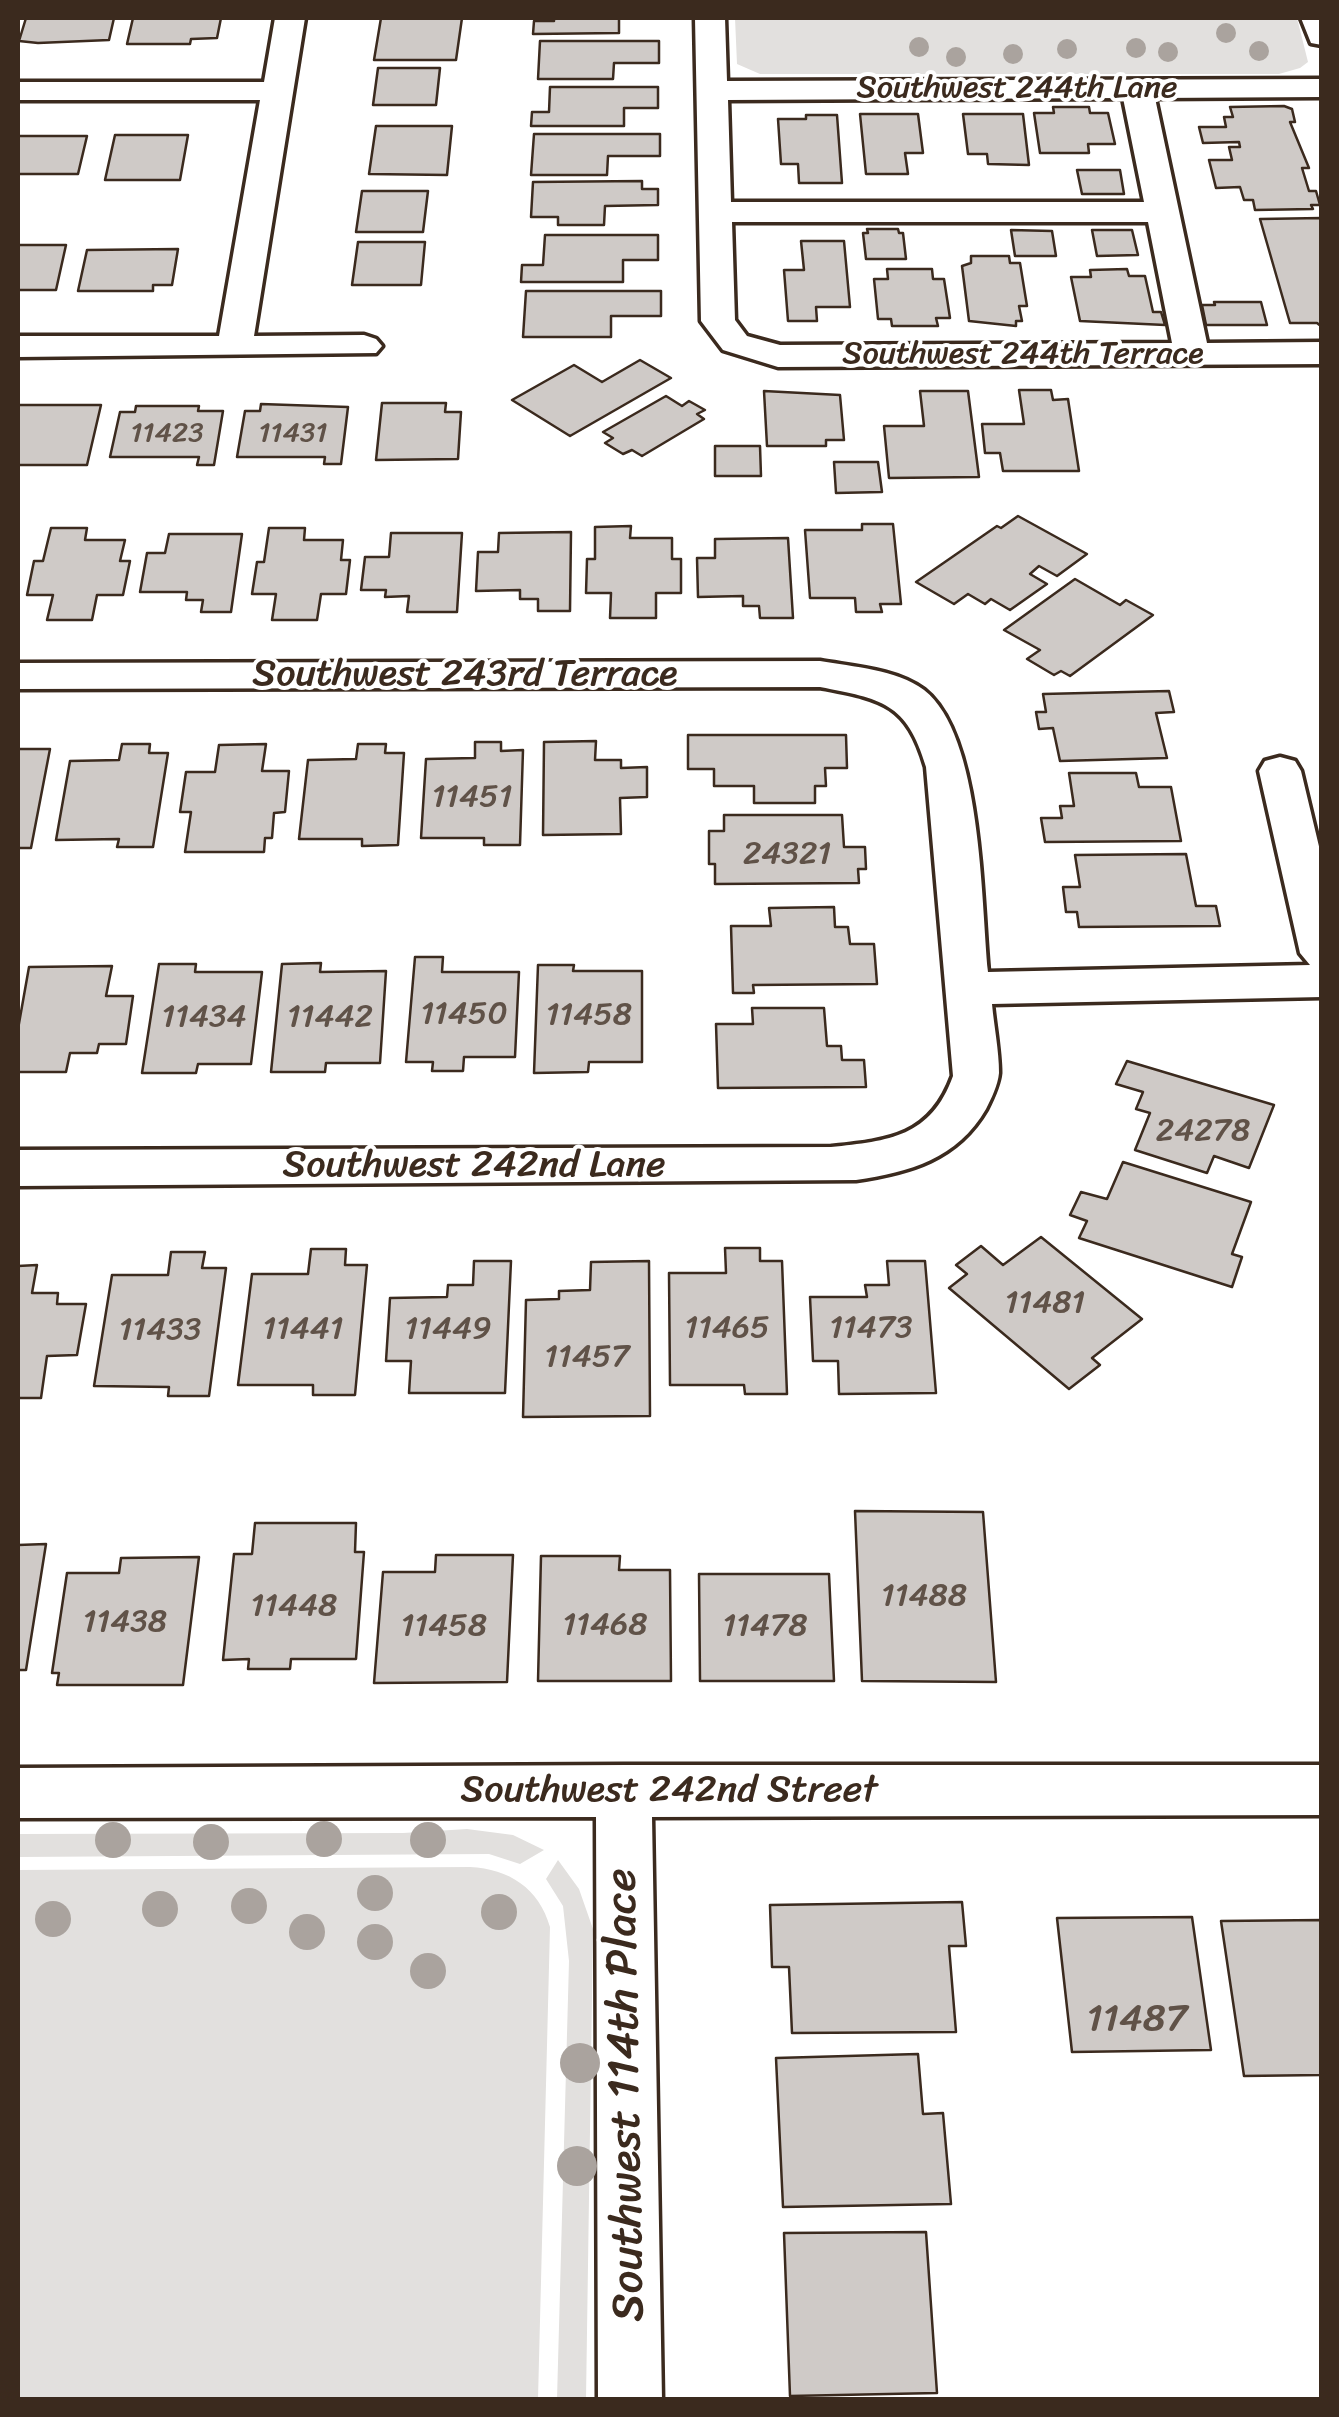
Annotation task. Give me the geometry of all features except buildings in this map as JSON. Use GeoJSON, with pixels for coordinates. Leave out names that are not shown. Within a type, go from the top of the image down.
{"type":"FeatureCollection","features":[{"type":"Feature","properties":{"kind":"street"},"geometry":{"type":"LineString","coordinates":[[235,346],[290,18]]}},
{"type":"Feature","properties":{"kind":"street"},"geometry":{"type":"LineString","coordinates":[[710,18],[715,212],[1162,212]]}},
{"type":"Feature","properties":{"kind":"street"},"geometry":{"type":"LineString","coordinates":[[1316,18],[1322,36]]}},
{"type":"Feature","properties":{"kind":"street","name":"Southwest 244th Lane"},"geometry":{"type":"LineString","coordinates":[[712,91],[1322,88]]}},
{"type":"Feature","properties":{"kind":"street"},"geometry":{"type":"LineString","coordinates":[[1137,89],[1192,354]]}},
{"type":"Feature","properties":{"kind":"street"},"geometry":{"type":"LineString","coordinates":[[18,92],[277,91]]}},
{"type":"Feature","properties":{"kind":"street","name":"Southwest 244th Terrace"},"geometry":{"type":"LineString","coordinates":[[715,212],[718,321],[728,337],[769,355],[1322,353]]}},
{"type":"Feature","properties":{"kind":"street"},"geometry":{"type":"LineString","coordinates":[[18,347],[364,346]]}},
{"type":"Feature","properties":{"kind":"street","name":"Southwest 243rd Terrace"},"geometry":{"type":"LineString","coordinates":[[18,676],[820,674],[869,682],[909,699],[940,741],[947,766],[968,988]]}},
{"type":"Feature","properties":{"kind":"street"},"geometry":{"type":"LineString","coordinates":[[1280,771],[1322,953]]}},
{"type":"Feature","properties":{"kind":"street"},"geometry":{"type":"LineString","coordinates":[[968,988],[1322,981]]}},
{"type":"Feature","properties":{"kind":"street","name":"Southwest 242nd Lane"},"geometry":{"type":"LineString","coordinates":[[18,1168],[865,1162],[929,1144],[949,1130],[962,1114],[976,1076],[968,988]]}},
{"type":"Feature","properties":{"kind":"street","name":"Southwest 114th Place"},"geometry":{"type":"LineString","coordinates":[[624,1790],[630,2400]]}},
{"type":"Feature","properties":{"kind":"street","name":"Southwest 242nd Street"},"geometry":{"type":"LineString","coordinates":[[18,1793],[1322,1790]]}},
{"type":"Feature","properties":{"kind":"shaded area"},"geometry":{"type":"Polygon","coordinates":[[[735,18],[1297,18],[1308,62],[1279,74],[760,74],[737,64],[735,18]]]}},
{"type":"Feature","properties":{"kind":"shaded area"},"geometry":{"type":"Polygon","coordinates":[[[467,1829],[513,1835],[544,1850],[520,1864],[489,1854],[18,1857],[18,1834],[403,1833],[467,1829]]]}},
{"type":"Feature","properties":{"kind":"shaded area"},"geometry":{"type":"Polygon","coordinates":[[[558,1860],[579,1889],[593,1929],[586,2399],[557,2399],[569,1961],[563,1906],[546,1879],[558,1860]]]}},
{"type":"Feature","properties":{"kind":"shaded area"},"geometry":{"type":"Polygon","coordinates":[[[470,1867],[497,1872],[520,1883],[538,1901],[550,1927],[538,2399],[18,2399],[18,1870],[470,1867]]]}}]}
